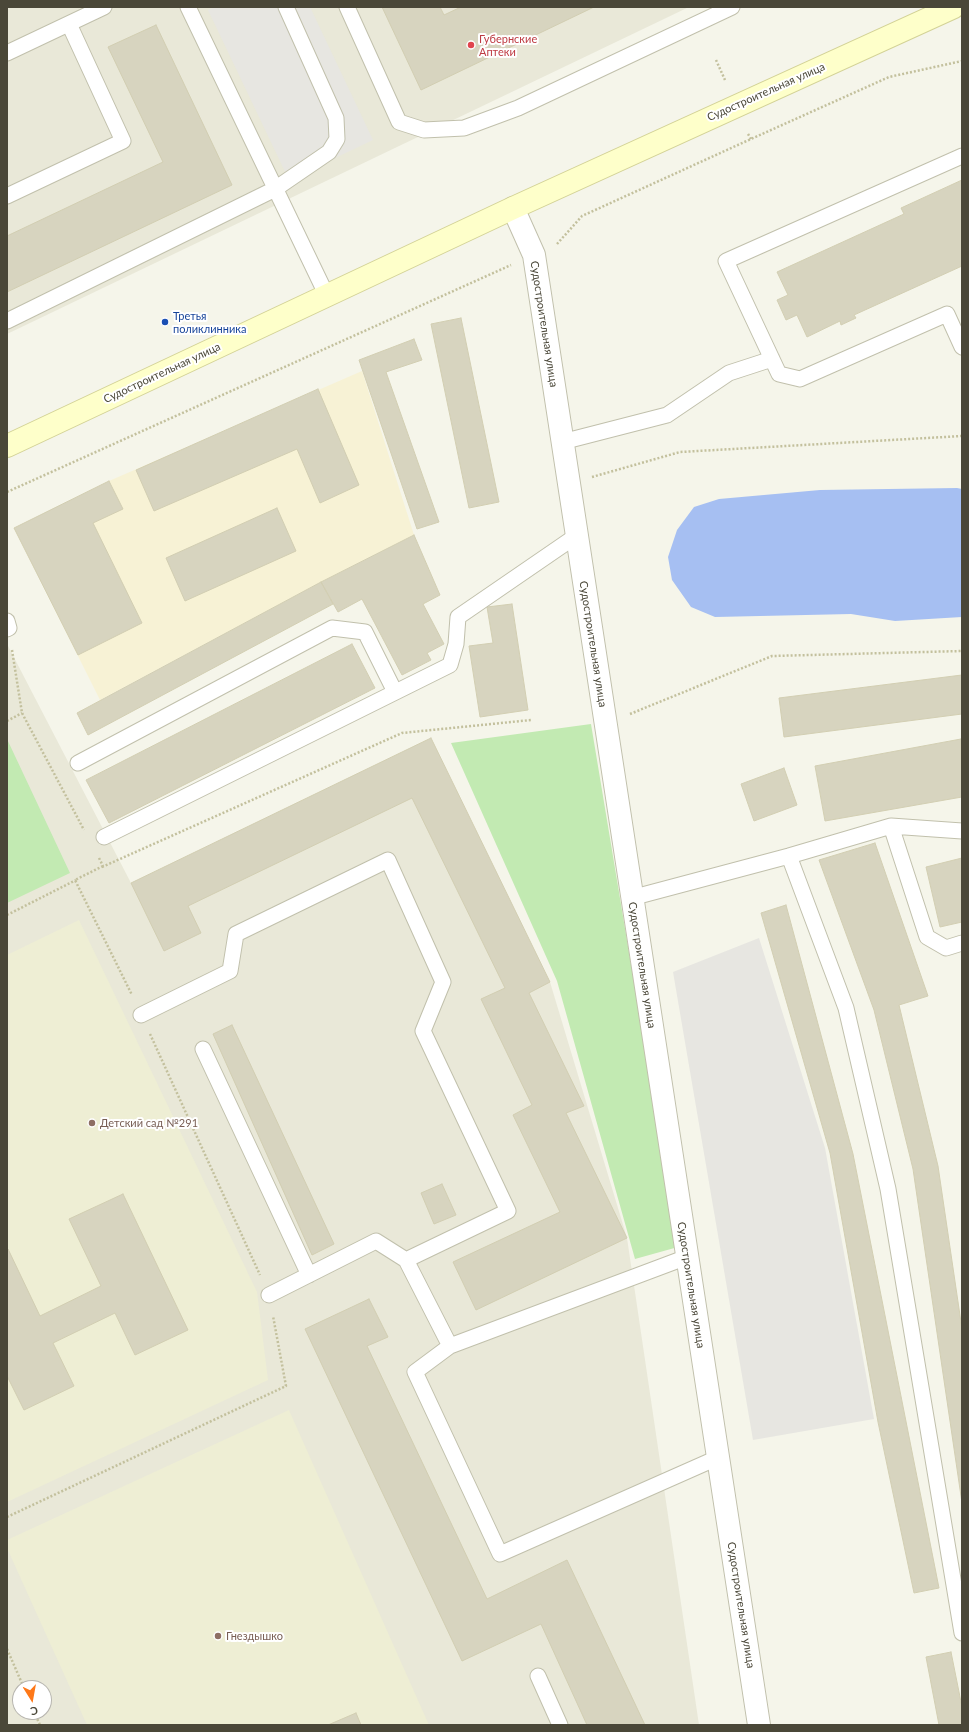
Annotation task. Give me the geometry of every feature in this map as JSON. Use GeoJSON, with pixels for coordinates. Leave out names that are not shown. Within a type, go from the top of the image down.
{"type":"FeatureCollection","features":[{"type":"Feature","properties":{"kind":"main road","name":"Судостроительная улица"},"geometry":{"type":"LineString","coordinates":[[7,446],[513,208],[954,7]]}},
{"type":"Feature","properties":{"kind":"street","name":"Судостроительная улица"},"geometry":{"type":"LineString","coordinates":[[513,208],[534,255],[631,898],[759,1725]]}},
{"type":"Feature","properties":{"kind":"lane"},"geometry":{"type":"LineString","coordinates":[[7,53],[104,7]]}},
{"type":"Feature","properties":{"kind":"lane"},"geometry":{"type":"LineString","coordinates":[[188,7],[327,296]]}},
{"type":"Feature","properties":{"kind":"lane"},"geometry":{"type":"LineString","coordinates":[[7,321],[276,189],[329,152],[337,139],[336,118],[286,7]]}},
{"type":"Feature","properties":{"kind":"lane"},"geometry":{"type":"LineString","coordinates":[[347,7],[399,122],[424,130],[464,128],[518,108],[732,7]]}},
{"type":"Feature","properties":{"kind":"lane"},"geometry":{"type":"LineString","coordinates":[[7,196],[123,141],[69,24]]}},
{"type":"Feature","properties":{"kind":"lane"},"geometry":{"type":"LineString","coordinates":[[962,156],[726,261],[779,374],[800,379],[947,314],[962,347]]}},
{"type":"Feature","properties":{"kind":"lane"},"geometry":{"type":"LineString","coordinates":[[562,442],[667,416],[729,373],[772,359]]}},
{"type":"Feature","properties":{"kind":"lane"},"geometry":{"type":"LineString","coordinates":[[104,837],[450,665],[456,644],[458,617],[576,536]]}},
{"type":"Feature","properties":{"kind":"lane"},"geometry":{"type":"LineString","coordinates":[[78,763],[332,628],[365,632],[396,692]]}},
{"type":"Feature","properties":{"kind":"lane"},"geometry":{"type":"LineString","coordinates":[[631,898],[789,856],[890,826],[962,831]]}},
{"type":"Feature","properties":{"kind":"lane"},"geometry":{"type":"LineString","coordinates":[[890,826],[927,937],[946,948],[962,943]]}},
{"type":"Feature","properties":{"kind":"lane"},"geometry":{"type":"LineString","coordinates":[[789,856],[846,1008],[888,1189],[962,1633]]}},
{"type":"Feature","properties":{"kind":"lane"},"geometry":{"type":"LineString","coordinates":[[141,1015],[230,971],[236,934],[388,860],[443,982],[423,1031],[508,1211],[406,1260]]}},
{"type":"Feature","properties":{"kind":"lane"},"geometry":{"type":"LineString","coordinates":[[203,1049],[309,1275]]}},
{"type":"Feature","properties":{"kind":"lane"},"geometry":{"type":"LineString","coordinates":[[269,1295],[376,1241],[406,1260],[450,1346]]}},
{"type":"Feature","properties":{"kind":"lane"},"geometry":{"type":"LineString","coordinates":[[687,1257],[450,1346],[415,1372],[500,1554],[718,1458]]}},
{"type":"Feature","properties":{"kind":"lane"},"geometry":{"type":"LineString","coordinates":[[538,1676],[560,1725]]}},
{"type":"Feature","properties":{"kind":"path"},"geometry":{"type":"LineString","coordinates":[[716,60],[725,80]]}},
{"type":"Feature","properties":{"kind":"path"},"geometry":{"type":"LineString","coordinates":[[7,492],[559,244],[582,216],[751,139],[890,77],[962,61]]}},
{"type":"Feature","properties":{"kind":"path"},"geometry":{"type":"LineString","coordinates":[[748,134],[751,139]]}},
{"type":"Feature","properties":{"kind":"path"},"geometry":{"type":"LineString","coordinates":[[589,478],[680,452],[962,436]]}},
{"type":"Feature","properties":{"kind":"path"},"geometry":{"type":"LineString","coordinates":[[8,626],[22,713],[85,831]]}},
{"type":"Feature","properties":{"kind":"path"},"geometry":{"type":"LineString","coordinates":[[623,717],[772,656],[962,651]]}},
{"type":"Feature","properties":{"kind":"path"},"geometry":{"type":"LineString","coordinates":[[7,721],[22,713]]}},
{"type":"Feature","properties":{"kind":"path"},"geometry":{"type":"LineString","coordinates":[[7,915],[103,866],[402,733],[532,720]]}},
{"type":"Feature","properties":{"kind":"path"},"geometry":{"type":"LineString","coordinates":[[96,852],[103,866]]}},
{"type":"Feature","properties":{"kind":"path"},"geometry":{"type":"LineString","coordinates":[[7,1516],[286,1386],[269,1295],[141,1015],[75,880]]}},
{"type":"Feature","properties":{"kind":"path"},"geometry":{"type":"LineString","coordinates":[[7,1649],[21,1680]]}},
{"type":"Feature","properties":{"kind":"shaded area"},"geometry":{"type":"Polygon","coordinates":[[[7,7],[689,7],[7,334],[7,7]]]}},
{"type":"Feature","properties":{"kind":"shaded area"},"geometry":{"type":"Polygon","coordinates":[[[214,7],[310,7],[373,140],[289,180],[208,10],[214,7]]]}},
{"type":"Feature","properties":{"kind":"shaded area"},"geometry":{"type":"Polygon","coordinates":[[[362,371],[414,535],[321,582],[100,700],[14,528],[109,481],[362,371]]]}},
{"type":"Feature","properties":{"kind":"shaded area"},"geometry":{"type":"Polygon","coordinates":[[[7,644],[131,883],[431,738],[550,982],[627,1238],[699,1725],[7,1725],[7,644]]]}},
{"type":"Feature","properties":{"kind":"shaded area","name":"Детский сад №291"},"geometry":{"type":"Polygon","coordinates":[[[79,920],[257,1292],[268,1380],[7,1502],[7,955],[79,920]]]}},
{"type":"Feature","properties":{"kind":"shaded area"},"geometry":{"type":"Polygon","coordinates":[[[759,938],[825,1148],[874,1419],[753,1440],[673,972],[759,938]]]}},
{"type":"Feature","properties":{"kind":"shaded area","name":"Гнездышко"},"geometry":{"type":"Polygon","coordinates":[[[289,1410],[429,1725],[87,1725],[7,1548],[7,1540],[289,1410]]]}},
{"type":"Feature","properties":{"kind":"green space"},"geometry":{"type":"Polygon","coordinates":[[[591,724],[678,1247],[635,1259],[557,981],[451,743],[591,724]]]}},
{"type":"Feature","properties":{"kind":"green space"},"geometry":{"type":"Polygon","coordinates":[[[7,739],[70,873],[7,903],[7,739]]]}},
{"type":"Feature","properties":{"kind":"water"},"geometry":{"type":"Polygon","coordinates":[[[962,489],[962,617],[895,621],[851,614],[715,617],[691,607],[672,580],[668,557],[677,530],[694,507],[719,499],[820,490],[962,489]]]}},
{"type":"Feature","properties":{"kind":"building"},"geometry":{"type":"Polygon","coordinates":[[[382,7],[440,7],[444,15],[461,7],[594,7],[421,90],[382,7]]]}},
{"type":"Feature","properties":{"kind":"building"},"geometry":{"type":"Polygon","coordinates":[[[156,25],[232,185],[7,292],[7,236],[163,162],[108,47],[156,25]]]}},
{"type":"Feature","properties":{"kind":"building"},"geometry":{"type":"Polygon","coordinates":[[[962,180],[962,266],[854,315],[856,318],[841,325],[840,321],[807,337],[797,315],[786,320],[777,300],[788,295],[777,272],[904,214],[901,208],[962,180]]]}},
{"type":"Feature","properties":{"kind":"building"},"geometry":{"type":"Polygon","coordinates":[[[461,318],[499,502],[469,508],[431,324],[461,318]]]}},
{"type":"Feature","properties":{"kind":"building"},"geometry":{"type":"Polygon","coordinates":[[[414,339],[422,360],[386,372],[439,522],[417,529],[359,360],[414,339]]]}},
{"type":"Feature","properties":{"kind":"building"},"geometry":{"type":"Polygon","coordinates":[[[318,389],[359,485],[320,503],[297,449],[154,511],[136,470],[318,389]]]}},
{"type":"Feature","properties":{"kind":"building"},"geometry":{"type":"Polygon","coordinates":[[[109,481],[123,509],[93,523],[142,623],[78,655],[14,528],[109,481]]]}},
{"type":"Feature","properties":{"kind":"building"},"geometry":{"type":"Polygon","coordinates":[[[277,508],[296,551],[185,601],[166,558],[277,508]]]}},
{"type":"Feature","properties":{"kind":"building"},"geometry":{"type":"Polygon","coordinates":[[[414,535],[440,595],[423,604],[444,644],[427,653],[431,660],[402,675],[362,599],[338,612],[321,582],[414,535]]]}},
{"type":"Feature","properties":{"kind":"building"},"geometry":{"type":"Polygon","coordinates":[[[321,582],[333,604],[88,735],[77,713],[321,582]]]}},
{"type":"Feature","properties":{"kind":"building"},"geometry":{"type":"Polygon","coordinates":[[[512,604],[528,710],[480,717],[469,646],[493,643],[487,607],[512,604]]]}},
{"type":"Feature","properties":{"kind":"building"},"geometry":{"type":"Polygon","coordinates":[[[352,644],[375,688],[109,823],[86,780],[352,644]]]}},
{"type":"Feature","properties":{"kind":"building"},"geometry":{"type":"Polygon","coordinates":[[[962,675],[962,714],[784,737],[779,698],[962,675]]]}},
{"type":"Feature","properties":{"kind":"building"},"geometry":{"type":"Polygon","coordinates":[[[431,738],[550,982],[529,993],[584,1106],[566,1113],[627,1238],[476,1310],[453,1262],[560,1212],[513,1115],[532,1105],[481,999],[505,988],[412,798],[188,906],[201,933],[164,951],[131,883],[431,738]]]}},
{"type":"Feature","properties":{"kind":"building"},"geometry":{"type":"Polygon","coordinates":[[[961,739],[962,797],[825,821],[815,766],[961,739]]]}},
{"type":"Feature","properties":{"kind":"building"},"geometry":{"type":"Polygon","coordinates":[[[784,768],[797,805],[754,821],[741,784],[784,768]]]}},
{"type":"Feature","properties":{"kind":"building"},"geometry":{"type":"Polygon","coordinates":[[[875,843],[928,996],[899,1005],[938,1166],[962,1329],[962,1503],[913,1169],[874,1010],[819,860],[875,843]]]}},
{"type":"Feature","properties":{"kind":"building"},"geometry":{"type":"Polygon","coordinates":[[[962,858],[962,922],[940,927],[926,867],[962,858]]]}},
{"type":"Feature","properties":{"kind":"building"},"geometry":{"type":"Polygon","coordinates":[[[786,905],[853,1154],[939,1588],[914,1593],[878,1422],[830,1153],[761,913],[786,905]]]}},
{"type":"Feature","properties":{"kind":"building"},"geometry":{"type":"Polygon","coordinates":[[[232,1025],[334,1244],[312,1255],[213,1034],[232,1025]]]}},
{"type":"Feature","properties":{"kind":"building"},"geometry":{"type":"Polygon","coordinates":[[[442,1184],[456,1215],[434,1224],[421,1193],[442,1184]]]}},
{"type":"Feature","properties":{"kind":"building"},"geometry":{"type":"Polygon","coordinates":[[[123,1194],[188,1330],[135,1355],[115,1313],[53,1343],[74,1386],[24,1410],[7,1376],[7,1250],[8,1249],[40,1316],[101,1286],[69,1219],[123,1194]]]}},
{"type":"Feature","properties":{"kind":"building"},"geometry":{"type":"Polygon","coordinates":[[[369,1299],[388,1337],[367,1346],[487,1599],[567,1560],[645,1725],[587,1725],[541,1624],[462,1661],[305,1329],[369,1299]]]}},
{"type":"Feature","properties":{"kind":"building"},"geometry":{"type":"Polygon","coordinates":[[[951,1652],[962,1707],[962,1725],[939,1725],[926,1657],[951,1652]]]}},
{"type":"Feature","properties":{"kind":"building"},"geometry":{"type":"Polygon","coordinates":[[[356,1713],[361,1725],[328,1725],[356,1713]]]}},
{"type":"Feature","properties":{"kind":"place","name":"Губернские Аптеки"},"geometry":{"type":"Point","coordinates":[471,45]}},
{"type":"Feature","properties":{"kind":"place","name":"Третья поликлинника"},"geometry":{"type":"Point","coordinates":[165,322]}},
{"type":"Feature","properties":{"kind":"place","name":"Детский сад №291"},"geometry":{"type":"Point","coordinates":[92,1123]}},
{"type":"Feature","properties":{"kind":"place","name":"Гнездышко"},"geometry":{"type":"Point","coordinates":[218,1636]}}]}
